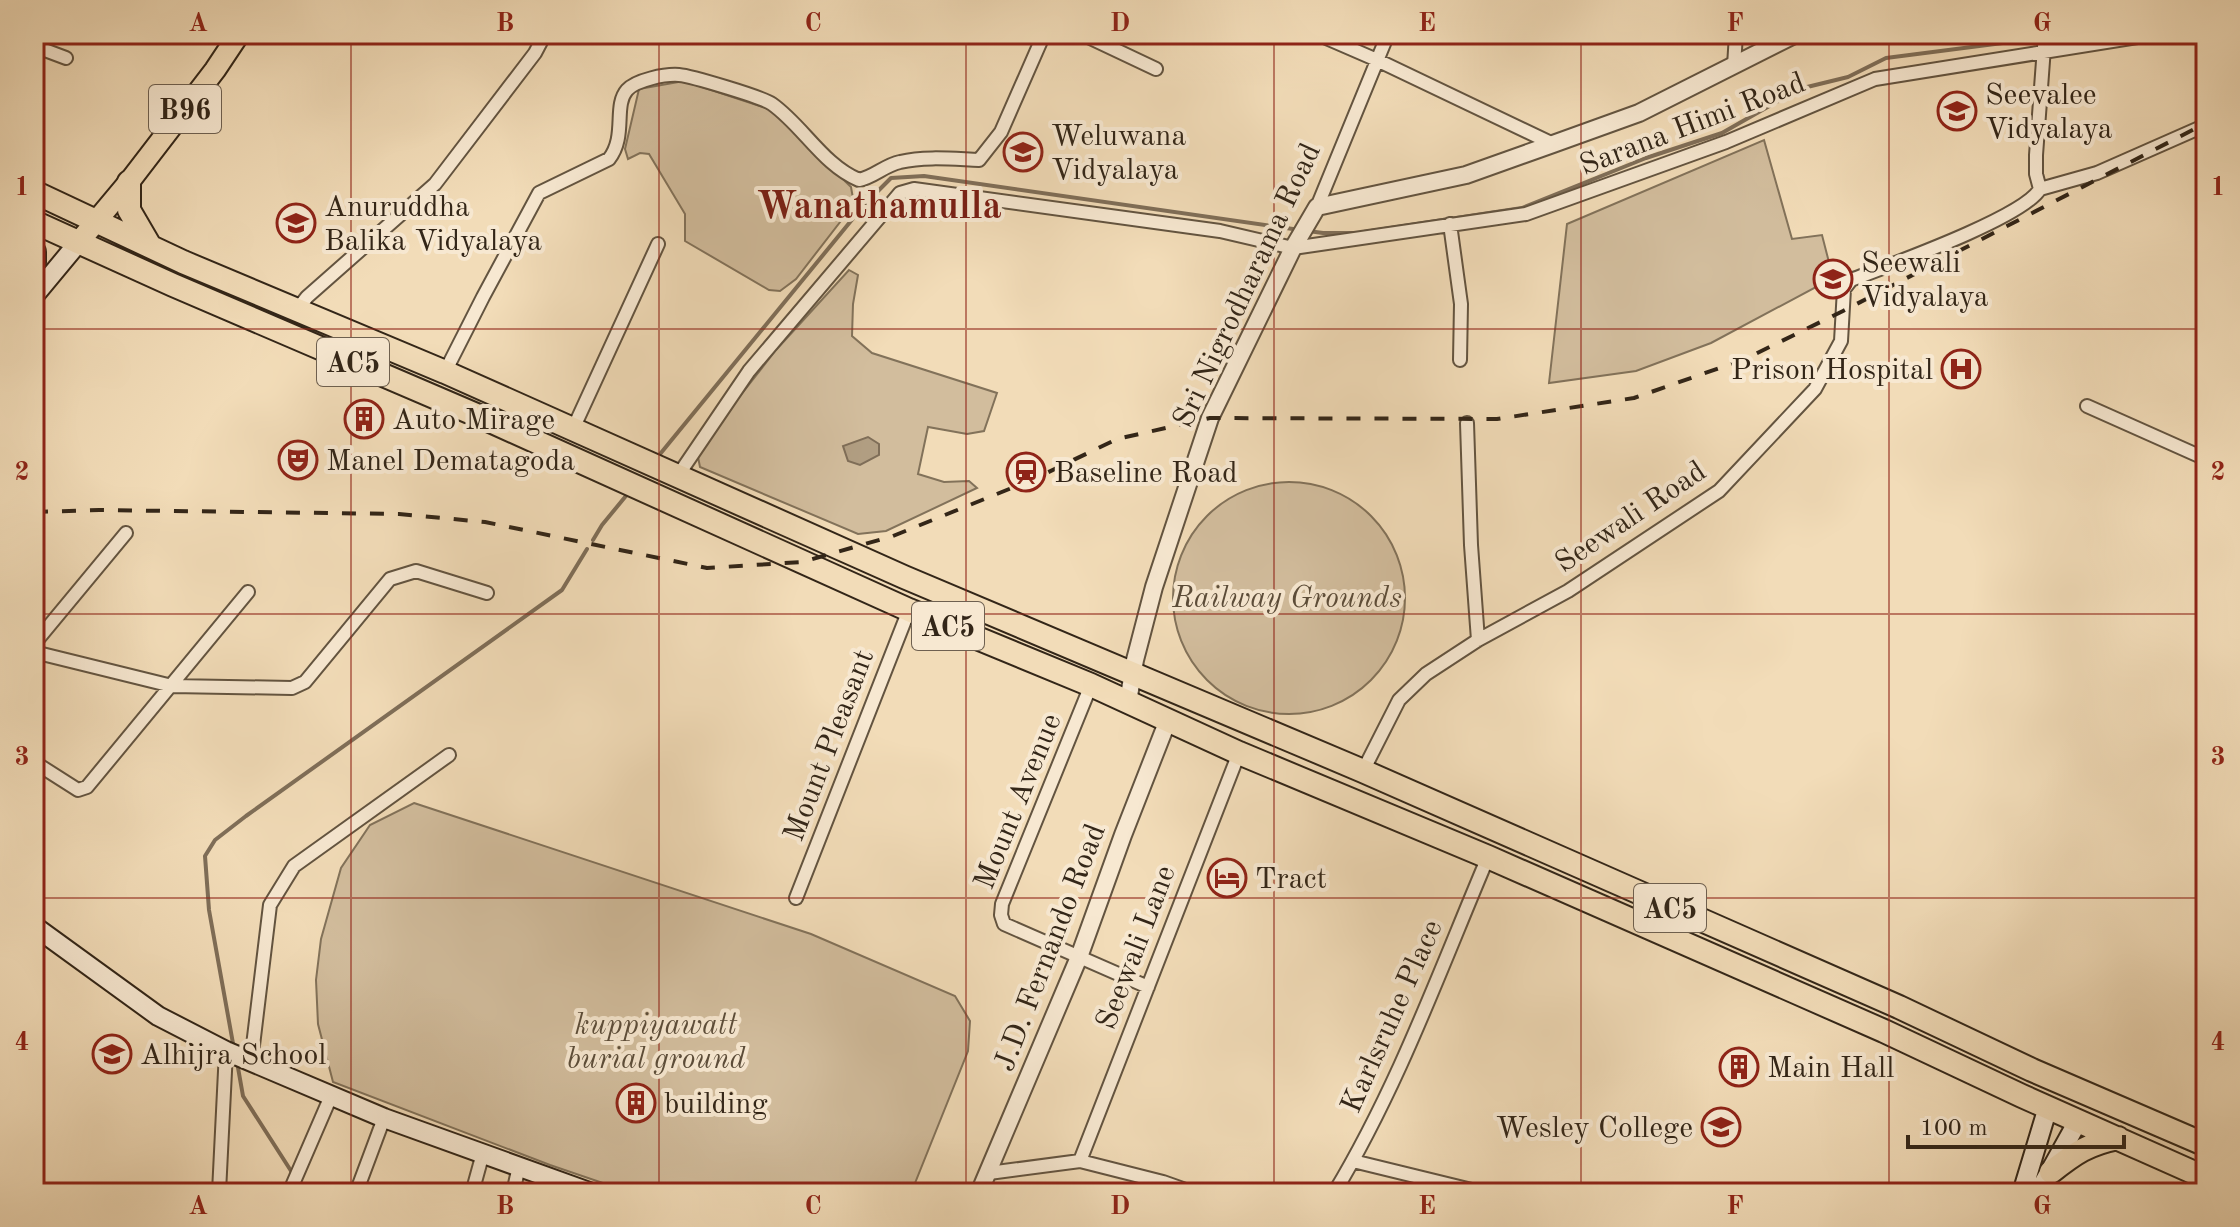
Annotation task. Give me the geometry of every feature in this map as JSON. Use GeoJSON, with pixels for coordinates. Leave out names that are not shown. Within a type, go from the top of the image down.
{"type":"FeatureCollection","features":[{"type":"Feature","properties":{"kind":"highway"},"geometry":{"type":"LineString","coordinates":[[129,182],[129,210],[150,246]]}},
{"type":"Feature","properties":{"kind":"highway","name":"AC5"},"geometry":{"type":"LineString","coordinates":[[34,192],[296,311],[445,372],[904,577],[1363,771],[2206,1145]]}},
{"type":"Feature","properties":{"kind":"highway","name":"AC5"},"geometry":{"type":"LineString","coordinates":[[34,222],[488,420],[909,610],[1091,685],[1239,753],[1488,857],[1884,1031],[2206,1178]]}},
{"type":"Feature","properties":{"kind":"highway"},"geometry":{"type":"LineString","coordinates":[[34,252],[34,262]]}},
{"type":"Feature","properties":{"kind":"highway"},"geometry":{"type":"LineString","coordinates":[[2051,1172],[2081,1149],[2118,1138]]}},
{"type":"Feature","properties":{"kind":"main road","name":"B96"},"geometry":{"type":"LineString","coordinates":[[78,243],[129,182],[239,34]]}},
{"type":"Feature","properties":{"kind":"main road"},"geometry":{"type":"LineString","coordinates":[[34,296],[78,243]]}},
{"type":"Feature","properties":{"kind":"main road"},"geometry":{"type":"LineString","coordinates":[[34,926],[158,1016],[236,1056],[384,1118],[592,1193]]}},
{"type":"Feature","properties":{"kind":"main road"},"geometry":{"type":"LineString","coordinates":[[2022,1193],[2048,1107]]}},
{"type":"Feature","properties":{"kind":"main road"},"geometry":{"type":"LineString","coordinates":[[2038,1193],[2078,1121]]}},
{"type":"Feature","properties":{"kind":"street"},"geometry":{"type":"LineString","coordinates":[[296,311],[307,297],[435,184],[535,53],[545,34]]}},
{"type":"Feature","properties":{"kind":"street"},"geometry":{"type":"LineString","coordinates":[[445,372],[539,193],[609,159],[615,150],[620,135],[621,98],[629,87],[644,80],[679,75],[755,97],[771,104],[840,169],[859,180],[870,178],[896,162],[919,159],[979,160],[1001,132],[1044,34]]}},
{"type":"Feature","properties":{"kind":"street"},"geometry":{"type":"LineString","coordinates":[[1082,34],[1156,69]]}},
{"type":"Feature","properties":{"kind":"street"},"geometry":{"type":"LineString","coordinates":[[1317,34],[1553,144]]}},
{"type":"Feature","properties":{"kind":"street","name":"Sri Nigrodharama Road"},"geometry":{"type":"LineString","coordinates":[[1128,702],[1135,660],[1154,587],[1210,418],[1295,243],[1314,211],[1388,34]]}},
{"type":"Feature","properties":{"kind":"street"},"geometry":{"type":"LineString","coordinates":[[1673,34],[1681,34]]}},
{"type":"Feature","properties":{"kind":"street"},"geometry":{"type":"LineString","coordinates":[[1734,66],[1736,34]]}},
{"type":"Feature","properties":{"kind":"street"},"geometry":{"type":"LineString","coordinates":[[1314,211],[1466,175],[1639,113],[1796,34]]}},
{"type":"Feature","properties":{"kind":"street","name":"Sarana Himi Road"},"geometry":{"type":"LineString","coordinates":[[1295,243],[1526,214],[1726,142],[1875,79],[2044,44],[2156,34]]}},
{"type":"Feature","properties":{"kind":"street"},"geometry":{"type":"LineString","coordinates":[[2044,44],[2036,155],[2040,189],[2097,173],[2206,125]]}},
{"type":"Feature","properties":{"kind":"street"},"geometry":{"type":"LineString","coordinates":[[34,46],[66,58]]}},
{"type":"Feature","properties":{"kind":"street"},"geometry":{"type":"LineString","coordinates":[[660,469],[749,371],[900,193],[914,189],[1295,243]]}},
{"type":"Feature","properties":{"kind":"street","name":"Seewali Road"},"geometry":{"type":"LineString","coordinates":[[1363,771],[1399,700],[1426,674],[1478,640],[1568,591],[1719,491],[1815,389],[1841,341],[1844,289],[1851,280],[1934,249],[2021,207],[2040,189]]}},
{"type":"Feature","properties":{"kind":"street"},"geometry":{"type":"LineString","coordinates":[[1450,224],[1461,304],[1460,360]]}},
{"type":"Feature","properties":{"kind":"street"},"geometry":{"type":"LineString","coordinates":[[573,429],[658,244]]}},
{"type":"Feature","properties":{"kind":"street"},"geometry":{"type":"LineString","coordinates":[[2087,406],[2206,459]]}},
{"type":"Feature","properties":{"kind":"street"},"geometry":{"type":"LineString","coordinates":[[1467,423],[1478,640]]}},
{"type":"Feature","properties":{"kind":"street"},"geometry":{"type":"LineString","coordinates":[[34,644],[126,533]]}},
{"type":"Feature","properties":{"kind":"street"},"geometry":{"type":"LineString","coordinates":[[34,652],[172,686],[292,688],[305,682],[390,579],[416,571],[487,593]]}},
{"type":"Feature","properties":{"kind":"street"},"geometry":{"type":"LineString","coordinates":[[34,762],[78,790],[87,787],[248,592]]}},
{"type":"Feature","properties":{"kind":"street","name":"Mount Pleasant"},"geometry":{"type":"LineString","coordinates":[[796,898],[909,610]]}},
{"type":"Feature","properties":{"kind":"street","name":"Mount Avenue"},"geometry":{"type":"LineString","coordinates":[[1091,685],[1002,904],[1001,915],[1004,924],[1148,987]]}},
{"type":"Feature","properties":{"kind":"street","name":"J.D. Fernando Road"},"geometry":{"type":"LineString","coordinates":[[979,1193],[1079,957],[1168,720]]}},
{"type":"Feature","properties":{"kind":"street","name":"Seewali Lane"},"geometry":{"type":"LineString","coordinates":[[1080,1161],[1239,753]]}},
{"type":"Feature","properties":{"kind":"street"},"geometry":{"type":"LineString","coordinates":[[219,1192],[236,1056],[270,905],[294,866],[449,755]]}},
{"type":"Feature","properties":{"kind":"street","name":"Karlsruhe Place"},"geometry":{"type":"LineString","coordinates":[[1334,1193],[1390,1090],[1488,857]]}},
{"type":"Feature","properties":{"kind":"street"},"geometry":{"type":"LineString","coordinates":[[2048,1107],[2060,1081]]}},
{"type":"Feature","properties":{"kind":"street"},"geometry":{"type":"LineString","coordinates":[[2078,1121],[2090,1094]]}},
{"type":"Feature","properties":{"kind":"street"},"geometry":{"type":"LineString","coordinates":[[290,1190],[331,1096]]}},
{"type":"Feature","properties":{"kind":"street"},"geometry":{"type":"LineString","coordinates":[[356,1193],[384,1118]]}},
{"type":"Feature","properties":{"kind":"street"},"geometry":{"type":"LineString","coordinates":[[472,1193],[483,1153]]}},
{"type":"Feature","properties":{"kind":"street"},"geometry":{"type":"LineString","coordinates":[[989,1173],[1080,1161],[1194,1193]]}},
{"type":"Feature","properties":{"kind":"street"},"geometry":{"type":"LineString","coordinates":[[1353,1161],[1484,1193]]}},
{"type":"Feature","properties":{"kind":"street"},"geometry":{"type":"LineString","coordinates":[[513,1193],[519,1166]]}},
{"type":"Feature","properties":{"kind":"green space"},"geometry":{"type":"Polygon","coordinates":[[[684,81],[772,110],[851,187],[854,204],[796,279],[780,291],[769,290],[685,241],[685,214],[649,154],[640,153],[628,159],[625,149],[639,89],[684,81]]]}},
{"type":"Feature","properties":{"kind":"green space"},"geometry":{"type":"Polygon","coordinates":[[[1764,140],[1792,239],[1822,235],[1833,278],[1711,343],[1636,371],[1549,383],[1567,224],[1764,140]]]}},
{"type":"Feature","properties":{"kind":"green space"},"geometry":{"type":"Polygon","coordinates":[[[849,270],[858,275],[852,336],[872,353],[997,393],[984,431],[967,434],[928,427],[918,474],[944,482],[969,481],[977,488],[886,531],[858,534],[700,467],[698,457],[707,438],[776,350],[849,270]]]}},
{"type":"Feature","properties":{"kind":"green space","name":"Railway Grounds"},"geometry":{"type":"Polygon","coordinates":[[[1289,482],[1333,491],[1371,516],[1396,554],[1405,598],[1396,642],[1371,680],[1333,705],[1289,714],[1245,705],[1207,680],[1182,642],[1173,598],[1182,554],[1207,516],[1245,491],[1289,482]]]}},
{"type":"Feature","properties":{"kind":"green space","name":"kuppiyawatt burial ground"},"geometry":{"type":"Polygon","coordinates":[[[414,803],[811,934],[955,996],[970,1021],[968,1051],[911,1193],[632,1193],[333,1082],[318,1024],[316,980],[321,939],[341,868],[370,825],[414,803]]]}},
{"type":"Feature","properties":{"kind":"shaded area"},"geometry":{"type":"Polygon","coordinates":[[[868,437],[879,444],[879,455],[860,465],[848,461],[843,446],[868,437]]]}},
{"type":"Feature","properties":{"kind":"waterway"},"geometry":{"type":"LineString","coordinates":[[1364,232],[1522,208],[1646,158],[1722,133],[1799,89],[1848,77],[1886,58],[2072,34]]}},
{"type":"Feature","properties":{"kind":"waterway"},"geometry":{"type":"LineString","coordinates":[[656,459],[864,205],[891,178],[924,176],[1300,230]]}},
{"type":"Feature","properties":{"kind":"waterway"},"geometry":{"type":"LineString","coordinates":[[1308,231],[1355,233]]}},
{"type":"Feature","properties":{"kind":"waterway"},"geometry":{"type":"LineString","coordinates":[[593,540],[630,491]]}},
{"type":"Feature","properties":{"kind":"waterway"},"geometry":{"type":"LineString","coordinates":[[234,1049],[209,910],[205,856],[215,840],[562,590],[587,549]]}},
{"type":"Feature","properties":{"kind":"waterway"},"geometry":{"type":"LineString","coordinates":[[237,1062],[243,1096],[293,1174]]}},
{"type":"Feature","properties":{"kind":"waterway"},"geometry":{"type":"LineString","coordinates":[[297,1182],[305,1193]]}},
{"type":"Feature","properties":{"kind":"railway"},"geometry":{"type":"LineString","coordinates":[[34,512],[399,514],[485,522],[707,568],[802,562],[893,536],[1034,479],[1117,439],[1210,418],[1497,419],[1634,398],[1745,359],[2206,123]]}},
{"type":"Feature","properties":{"kind":"place","name":"Seevalee Vidyalaya"},"geometry":{"type":"Point","coordinates":[1957,111]}},
{"type":"Feature","properties":{"kind":"place","name":"Weluwana Vidyalaya"},"geometry":{"type":"Point","coordinates":[1023,152]}},
{"type":"Feature","properties":{"kind":"place","name":"Anuruddha Balika Vidyalaya"},"geometry":{"type":"Point","coordinates":[296,223]}},
{"type":"Feature","properties":{"kind":"place","name":"Seewali Vidyalaya"},"geometry":{"type":"Point","coordinates":[1833,279]}},
{"type":"Feature","properties":{"kind":"place","name":"Prison Hospital"},"geometry":{"type":"Point","coordinates":[1961,369]}},
{"type":"Feature","properties":{"kind":"place","name":"Auto Mirage"},"geometry":{"type":"Point","coordinates":[364,419]}},
{"type":"Feature","properties":{"kind":"place","name":"Manel Dematagoda"},"geometry":{"type":"Point","coordinates":[298,460]}},
{"type":"Feature","properties":{"kind":"place","name":"Baseline Road"},"geometry":{"type":"Point","coordinates":[1026,472]}},
{"type":"Feature","properties":{"kind":"place","name":"Tract"},"geometry":{"type":"Point","coordinates":[1227,878]}},
{"type":"Feature","properties":{"kind":"place","name":"Alhijra School"},"geometry":{"type":"Point","coordinates":[112,1054]}},
{"type":"Feature","properties":{"kind":"place","name":"Main Hall"},"geometry":{"type":"Point","coordinates":[1739,1067]}},
{"type":"Feature","properties":{"kind":"place","name":"building"},"geometry":{"type":"Point","coordinates":[636,1103]}},
{"type":"Feature","properties":{"kind":"place","name":"Wesley College"},"geometry":{"type":"Point","coordinates":[1721,1127]}},
{"type":"Feature","properties":{"kind":"district","name":"Wanathamulla"},"geometry":{"type":"Point","coordinates":[879,205]}}]}
